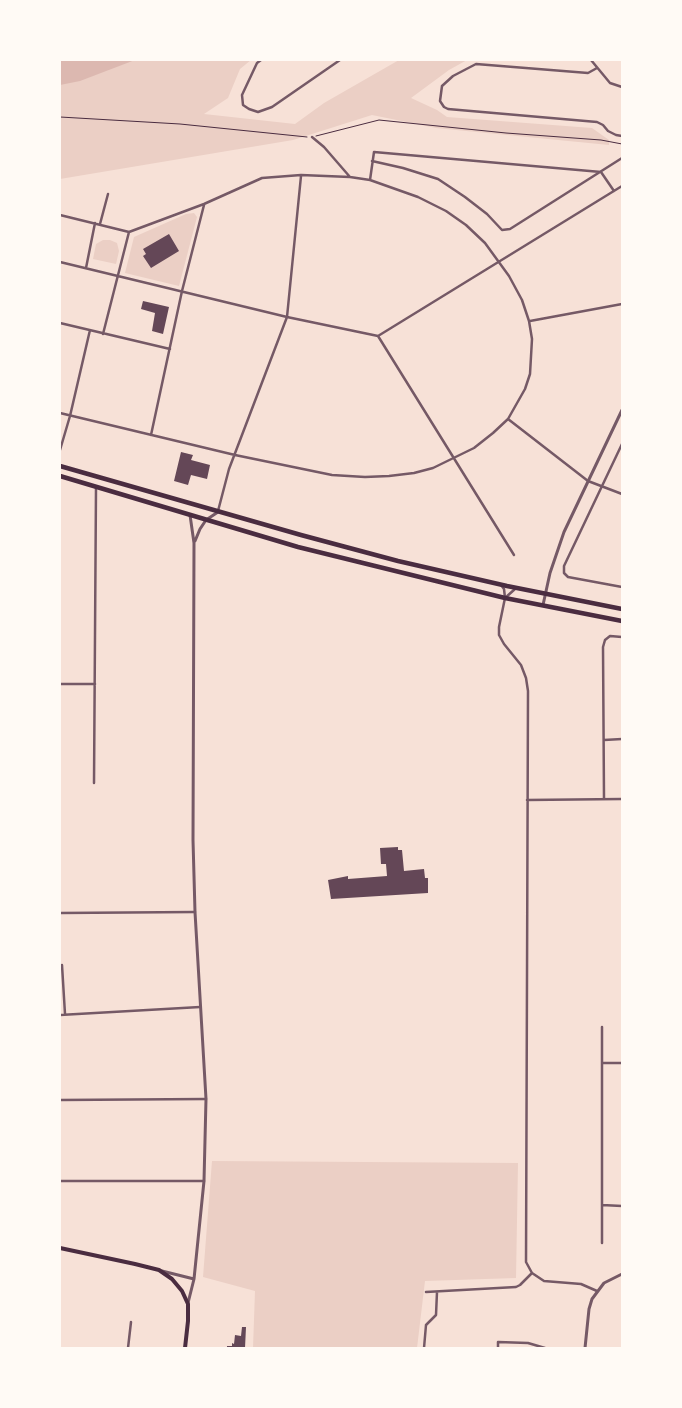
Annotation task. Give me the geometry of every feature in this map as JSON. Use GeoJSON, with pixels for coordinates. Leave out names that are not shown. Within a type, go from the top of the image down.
{"type":"FeatureCollection","features":[{"type":"Feature","properties":{"kind":"highway"},"geometry":{"type":"LineString","coordinates":[[60,466],[398,560],[517,588],[622,608]]}},
{"type":"Feature","properties":{"kind":"highway"},"geometry":{"type":"LineString","coordinates":[[60,476],[308,549],[505,598],[622,621]]}},
{"type":"Feature","properties":{"kind":"main road"},"geometry":{"type":"LineString","coordinates":[[60,1248],[159,1270],[172,1279],[182,1291],[188,1304],[186,1348]]}},
{"type":"Feature","properties":{"kind":"street"},"geometry":{"type":"LineString","coordinates":[[261,60],[257,63],[242,94],[243,105],[258,112],[280,102],[340,60]]}},
{"type":"Feature","properties":{"kind":"street"},"geometry":{"type":"LineString","coordinates":[[591,60],[610,83],[622,87]]}},
{"type":"Feature","properties":{"kind":"street"},"geometry":{"type":"LineString","coordinates":[[596,68],[588,73],[476,64],[453,76],[442,86],[440,101],[448,109],[597,122],[608,131],[622,136]]}},
{"type":"Feature","properties":{"kind":"street"},"geometry":{"type":"LineString","coordinates":[[312,137],[324,147],[350,177]]}},
{"type":"Feature","properties":{"kind":"street"},"geometry":{"type":"LineString","coordinates":[[370,180],[374,152],[601,172]]}},
{"type":"Feature","properties":{"kind":"street"},"geometry":{"type":"LineString","coordinates":[[372,161],[438,179],[487,214],[502,230],[510,229],[622,158]]}},
{"type":"Feature","properties":{"kind":"street"},"geometry":{"type":"LineString","coordinates":[[601,172],[614,191]]}},
{"type":"Feature","properties":{"kind":"street"},"geometry":{"type":"LineString","coordinates":[[194,543],[206,520],[218,511],[234,455],[287,318],[301,175]]}},
{"type":"Feature","properties":{"kind":"street"},"geometry":{"type":"LineString","coordinates":[[60,215],[129,232],[204,204],[262,178],[301,175],[350,177],[370,180],[418,197],[446,211],[466,225],[486,243],[522,300],[529,321],[532,355],[530,374],[522,396],[508,419],[474,448],[434,468],[414,474],[365,477],[332,475],[234,455],[60,413]]}},
{"type":"Feature","properties":{"kind":"street"},"geometry":{"type":"LineString","coordinates":[[60,262],[287,318],[378,336],[622,186]]}},
{"type":"Feature","properties":{"kind":"street"},"geometry":{"type":"LineString","coordinates":[[100,224],[108,194]]}},
{"type":"Feature","properties":{"kind":"street"},"geometry":{"type":"LineString","coordinates":[[150,435],[204,204]]}},
{"type":"Feature","properties":{"kind":"street"},"geometry":{"type":"LineString","coordinates":[[86,268],[95,223]]}},
{"type":"Feature","properties":{"kind":"street"},"geometry":{"type":"LineString","coordinates":[[103,334],[129,232]]}},
{"type":"Feature","properties":{"kind":"street"},"geometry":{"type":"LineString","coordinates":[[529,321],[622,304]]}},
{"type":"Feature","properties":{"kind":"street"},"geometry":{"type":"LineString","coordinates":[[60,323],[170,349]]}},
{"type":"Feature","properties":{"kind":"street"},"geometry":{"type":"LineString","coordinates":[[60,450],[90,330]]}},
{"type":"Feature","properties":{"kind":"street"},"geometry":{"type":"LineString","coordinates":[[378,336],[514,556]]}},
{"type":"Feature","properties":{"kind":"street"},"geometry":{"type":"LineString","coordinates":[[543,605],[558,545],[622,410]]}},
{"type":"Feature","properties":{"kind":"street"},"geometry":{"type":"LineString","coordinates":[[508,419],[588,481],[622,494]]}},
{"type":"Feature","properties":{"kind":"street"},"geometry":{"type":"LineString","coordinates":[[622,444],[564,566],[564,573],[568,577],[622,587]]}},
{"type":"Feature","properties":{"kind":"street"},"geometry":{"type":"LineString","coordinates":[[94,783],[96,486]]}},
{"type":"Feature","properties":{"kind":"street"},"geometry":{"type":"LineString","coordinates":[[188,1304],[194,1278],[204,1181],[206,1098],[195,912],[193,840],[194,543],[190,515]]}},
{"type":"Feature","properties":{"kind":"street"},"geometry":{"type":"LineString","coordinates":[[500,584],[504,589],[505,598],[499,635],[521,665],[528,691],[526,1262],[532,1273],[544,1281],[582,1284],[597,1291]]}},
{"type":"Feature","properties":{"kind":"street"},"geometry":{"type":"LineString","coordinates":[[505,598],[517,588]]}},
{"type":"Feature","properties":{"kind":"street"},"geometry":{"type":"LineString","coordinates":[[604,799],[603,647],[605,640],[610,636],[622,637]]}},
{"type":"Feature","properties":{"kind":"street"},"geometry":{"type":"LineString","coordinates":[[60,684],[95,684]]}},
{"type":"Feature","properties":{"kind":"street"},"geometry":{"type":"LineString","coordinates":[[604,740],[622,739]]}},
{"type":"Feature","properties":{"kind":"street"},"geometry":{"type":"LineString","coordinates":[[527,800],[622,799]]}},
{"type":"Feature","properties":{"kind":"street"},"geometry":{"type":"LineString","coordinates":[[60,913],[195,912]]}},
{"type":"Feature","properties":{"kind":"street"},"geometry":{"type":"LineString","coordinates":[[62,965],[65,1014]]}},
{"type":"Feature","properties":{"kind":"street"},"geometry":{"type":"LineString","coordinates":[[60,1015],[200,1007]]}},
{"type":"Feature","properties":{"kind":"street"},"geometry":{"type":"LineString","coordinates":[[602,1027],[602,1243]]}},
{"type":"Feature","properties":{"kind":"street"},"geometry":{"type":"LineString","coordinates":[[602,1063],[622,1063]]}},
{"type":"Feature","properties":{"kind":"street"},"geometry":{"type":"LineString","coordinates":[[60,1100],[206,1098]]}},
{"type":"Feature","properties":{"kind":"street"},"geometry":{"type":"LineString","coordinates":[[60,1181],[204,1181]]}},
{"type":"Feature","properties":{"kind":"street"},"geometry":{"type":"LineString","coordinates":[[602,1205],[622,1206]]}},
{"type":"Feature","properties":{"kind":"street"},"geometry":{"type":"LineString","coordinates":[[159,1270],[194,1278]]}},
{"type":"Feature","properties":{"kind":"street"},"geometry":{"type":"LineString","coordinates":[[426,1292],[516,1287],[532,1273]]}},
{"type":"Feature","properties":{"kind":"street"},"geometry":{"type":"LineString","coordinates":[[585,1348],[589,1309],[597,1291],[610,1279],[622,1274]]}},
{"type":"Feature","properties":{"kind":"street"},"geometry":{"type":"LineString","coordinates":[[424,1348],[426,1325],[436,1316],[438,1292]]}},
{"type":"Feature","properties":{"kind":"street"},"geometry":{"type":"LineString","coordinates":[[128,1348],[131,1322]]}},
{"type":"Feature","properties":{"kind":"street"},"geometry":{"type":"LineString","coordinates":[[498,1348],[498,1342],[528,1342],[545,1348]]}},
{"type":"Feature","properties":{"kind":"path"},"geometry":{"type":"LineString","coordinates":[[60,117],[180,124],[312,137],[379,120],[506,133],[601,140],[622,144]]}},
{"type":"Feature","properties":{"kind":"shaded area"},"geometry":{"type":"Polygon","coordinates":[[[60,60],[251,60],[240,69],[228,98],[204,114],[295,124],[324,103],[399,60],[467,60],[449,70],[411,98],[437,110],[447,117],[592,128],[609,140],[609,145],[436,128],[372,115],[293,140],[60,179],[60,60]]]}},
{"type":"Feature","properties":{"kind":"shaded area"},"geometry":{"type":"Polygon","coordinates":[[[60,60],[135,60],[80,81],[60,85],[60,60]]]}},
{"type":"Feature","properties":{"kind":"shaded area"},"geometry":{"type":"Polygon","coordinates":[[[194,213],[197,217],[179,286],[125,273],[134,237],[186,214],[194,213]]]}},
{"type":"Feature","properties":{"kind":"shaded area"},"geometry":{"type":"Polygon","coordinates":[[[103,240],[117,243],[119,251],[116,264],[93,259],[96,244],[103,240]]]}},
{"type":"Feature","properties":{"kind":"shaded area"},"geometry":{"type":"Polygon","coordinates":[[[212,1161],[518,1163],[516,1278],[425,1281],[417,1348],[253,1348],[255,1291],[203,1277],[212,1161]]]}},
{"type":"Feature","properties":{"kind":"building"},"geometry":{"type":"Polygon","coordinates":[[[169,234],[179,251],[151,268],[143,256],[146,254],[143,249],[169,234]]]}},
{"type":"Feature","properties":{"kind":"building"},"geometry":{"type":"Polygon","coordinates":[[[143,301],[169,307],[163,334],[152,331],[155,313],[141,309],[143,301]]]}},
{"type":"Feature","properties":{"kind":"building"},"geometry":{"type":"Polygon","coordinates":[[[181,452],[193,455],[191,460],[210,465],[207,479],[191,475],[188,485],[174,481],[181,452]]]}},
{"type":"Feature","properties":{"kind":"building"},"geometry":{"type":"Polygon","coordinates":[[[398,847],[398,850],[402,850],[404,871],[424,869],[425,878],[428,878],[428,893],[331,899],[328,880],[348,876],[348,879],[387,876],[386,864],[381,864],[380,848],[398,847]]]}},
{"type":"Feature","properties":{"kind":"building"},"geometry":{"type":"Polygon","coordinates":[[[242,1327],[246,1327],[245,1348],[227,1348],[227,1346],[232,1346],[232,1343],[234,1344],[235,1335],[241,1336],[242,1327]]]}}]}
